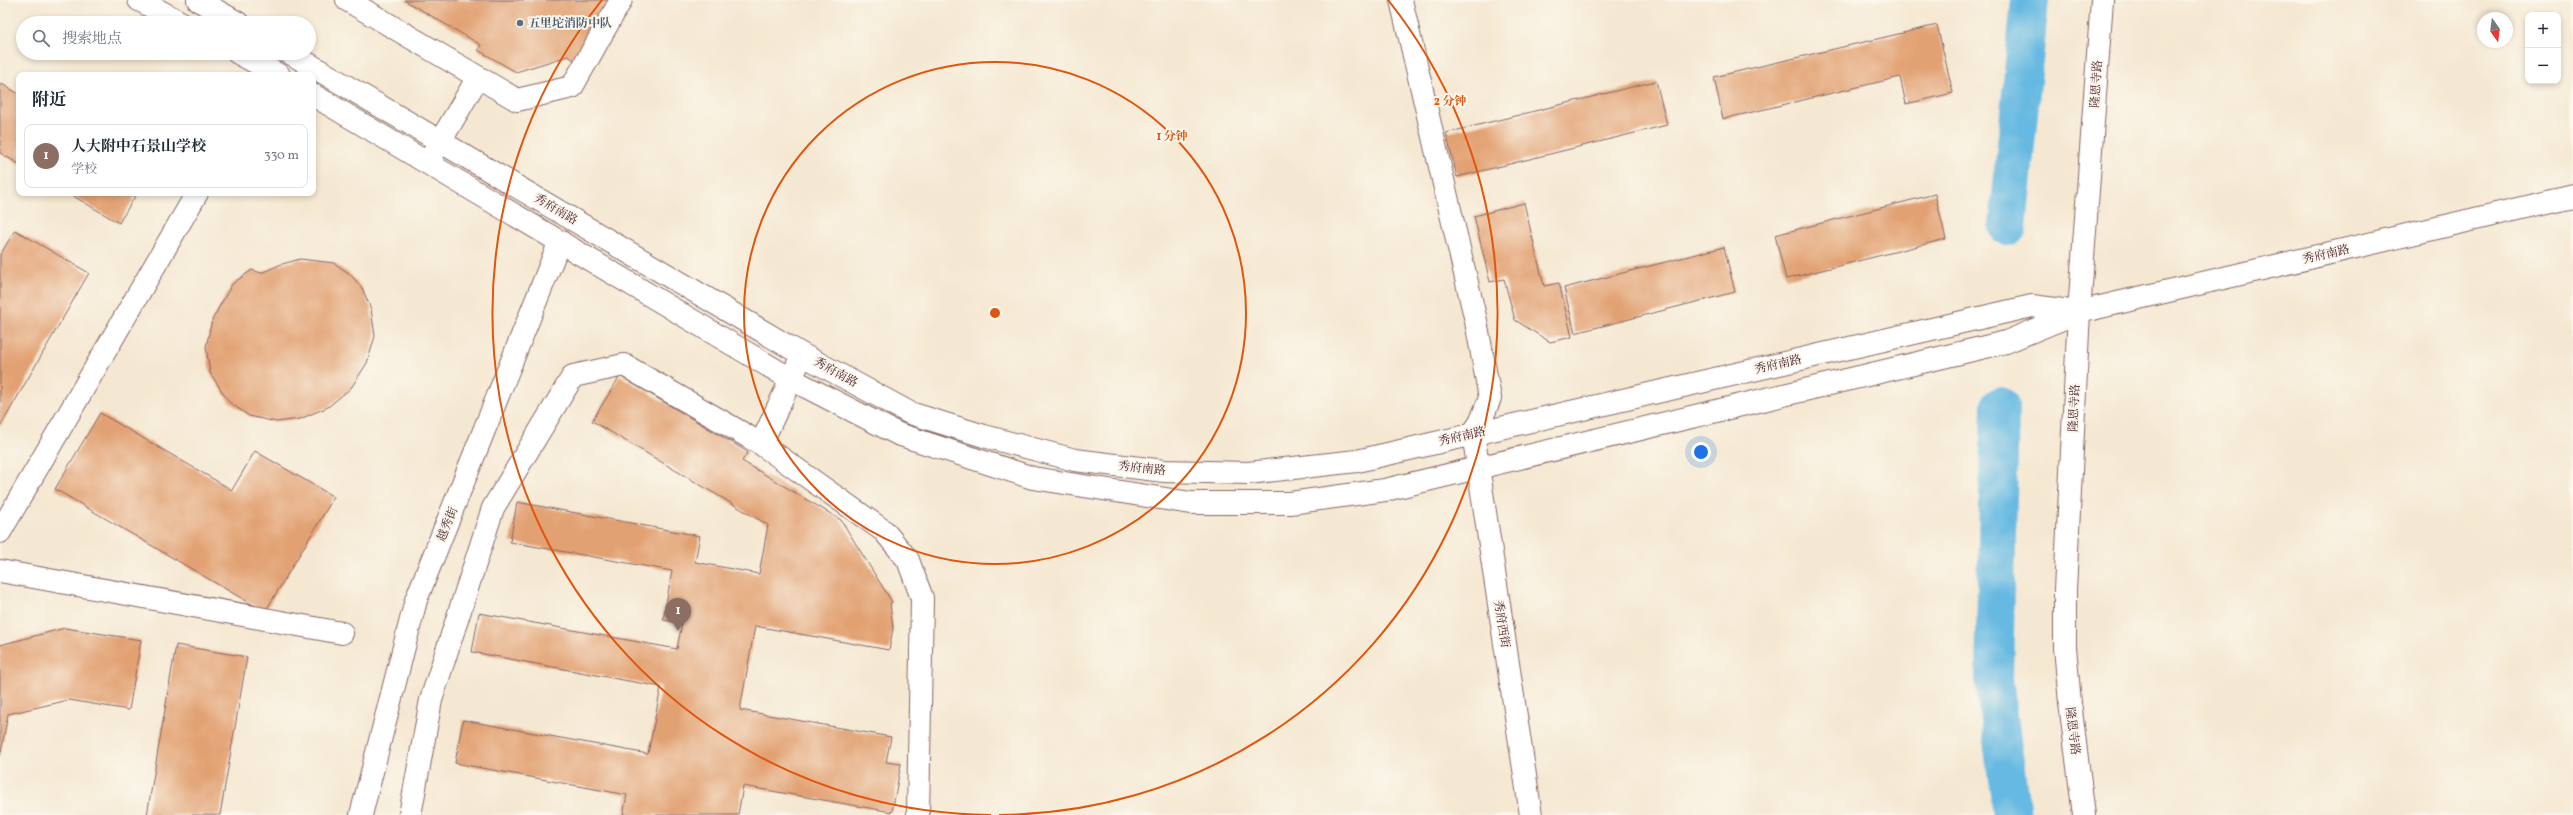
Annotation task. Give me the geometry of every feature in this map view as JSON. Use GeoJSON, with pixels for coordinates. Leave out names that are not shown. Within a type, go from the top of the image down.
{"type":"FeatureCollection","features":[{"type":"Feature","properties":{"kind":"street"},"geometry":{"type":"LineString","coordinates":[[140,0],[169,16]]}},
{"type":"Feature","properties":{"kind":"street"},"geometry":{"type":"LineString","coordinates":[[198,0],[226,16]]}},
{"type":"Feature","properties":{"kind":"street"},"geometry":{"type":"LineString","coordinates":[[348,0],[517,100],[572,87],[621,0]]}},
{"type":"Feature","properties":{"kind":"street"},"geometry":{"type":"LineString","coordinates":[[1401,0],[1476,321],[1490,398],[1480,423],[1473,433]]}},
{"type":"Feature","properties":{"kind":"street","name":"隆恩寺路"},"geometry":{"type":"LineString","coordinates":[[2084,815],[2065,647],[2065,590],[2080,312],[2102,0]]}},
{"type":"Feature","properties":{"kind":"street"},"geometry":{"type":"LineString","coordinates":[[250,60],[269,72]]}},
{"type":"Feature","properties":{"kind":"street","name":"秀府南路"},"geometry":{"type":"LineString","coordinates":[[302,60],[804,355],[910,413],[984,436],[1075,460],[1164,471],[1248,473],[1357,461],[1473,433],[2032,306],[2080,312]]}},
{"type":"Feature","properties":{"kind":"street"},"geometry":{"type":"LineString","coordinates":[[428,163],[478,77]]}},
{"type":"Feature","properties":{"kind":"street","name":"秀府南路"},"geometry":{"type":"LineString","coordinates":[[316,97],[789,378],[898,434],[1033,478],[1177,501],[1290,503],[1385,490],[2006,342],[2080,312],[2573,196]]}},
{"type":"Feature","properties":{"kind":"street"},"geometry":{"type":"LineString","coordinates":[[0,532],[195,196]]}},
{"type":"Feature","properties":{"kind":"street","name":"越秀街"},"geometry":{"type":"LineString","coordinates":[[361,815],[416,600],[560,241]]}},
{"type":"Feature","properties":{"kind":"street"},"geometry":{"type":"LineString","coordinates":[[761,444],[789,378],[804,355]]}},
{"type":"Feature","properties":{"kind":"street"},"geometry":{"type":"LineString","coordinates":[[410,815],[431,700],[493,508],[573,376],[624,365],[761,444],[884,531],[908,560],[922,598],[918,815]]}},
{"type":"Feature","properties":{"kind":"street","name":"秀府西街"},"geometry":{"type":"LineString","coordinates":[[1473,433],[1531,815]]}},
{"type":"Feature","properties":{"kind":"street"},"geometry":{"type":"LineString","coordinates":[[0,571],[342,633]]}},
{"type":"Feature","properties":{"kind":"building","name":"五里坨消防中队"},"geometry":{"type":"Polygon","coordinates":[[[404,0],[609,1],[574,60],[568,56],[516,72],[478,50],[481,45],[404,0]]]}},
{"type":"Feature","properties":{"kind":"building"},"geometry":{"type":"Polygon","coordinates":[[[1937,25],[1953,93],[1906,104],[1900,77],[1723,119],[1714,77],[1937,25]]]}},
{"type":"Feature","properties":{"kind":"building"},"geometry":{"type":"Polygon","coordinates":[[[1656,81],[1667,125],[1457,177],[1446,133],[1656,81]]]}},
{"type":"Feature","properties":{"kind":"building"},"geometry":{"type":"Polygon","coordinates":[[[0,83],[16,92],[16,162],[0,153],[0,83]]]}},
{"type":"Feature","properties":{"kind":"building"},"geometry":{"type":"Polygon","coordinates":[[[1935,194],[1946,239],[1786,279],[1775,235],[1935,194]]]}},
{"type":"Feature","properties":{"kind":"building"},"geometry":{"type":"Polygon","coordinates":[[[73,196],[135,196],[119,223],[73,196]]]}},
{"type":"Feature","properties":{"kind":"building"},"geometry":{"type":"Polygon","coordinates":[[[1524,203],[1544,286],[1559,283],[1572,337],[1550,342],[1515,320],[1504,279],[1490,282],[1474,216],[1524,203]]]}},
{"type":"Feature","properties":{"kind":"building"},"geometry":{"type":"Polygon","coordinates":[[[15,230],[89,273],[0,427],[0,255],[15,230]]]}},
{"type":"Feature","properties":{"kind":"building"},"geometry":{"type":"Polygon","coordinates":[[[1724,247],[1735,292],[1575,333],[1564,288],[1724,247]]]}},
{"type":"Feature","properties":{"kind":"building"},"geometry":{"type":"Polygon","coordinates":[[[300,259],[334,263],[350,274],[362,288],[371,309],[375,336],[367,363],[351,388],[328,407],[300,419],[276,422],[249,416],[229,402],[210,373],[206,347],[212,320],[232,284],[252,270],[261,273],[279,265],[300,259]]]}},
{"type":"Feature","properties":{"kind":"building"},"geometry":{"type":"Polygon","coordinates":[[[620,376],[748,452],[742,461],[841,520],[892,602],[890,604],[893,628],[889,650],[755,626],[740,710],[891,737],[886,762],[901,764],[892,812],[743,786],[738,815],[623,815],[627,795],[455,763],[463,720],[648,754],[661,687],[472,652],[479,613],[677,649],[682,623],[663,620],[672,571],[510,542],[517,502],[700,536],[695,562],[759,574],[768,525],[592,421],[620,376]]]}},
{"type":"Feature","properties":{"kind":"building"},"geometry":{"type":"Polygon","coordinates":[[[100,413],[232,490],[255,451],[334,497],[265,612],[55,489],[100,413]]]}},
{"type":"Feature","properties":{"kind":"building"},"geometry":{"type":"Polygon","coordinates":[[[65,628],[141,640],[129,710],[69,700],[8,714],[0,757],[0,645],[65,628]]]}},
{"type":"Feature","properties":{"kind":"building"},"geometry":{"type":"Polygon","coordinates":[[[176,645],[247,657],[220,815],[147,815],[176,645]]]}},
{"type":"Feature","properties":{"kind":"waterway"},"geometry":{"type":"LineString","coordinates":[[2008,227],[2030,0]]}},
{"type":"Feature","properties":{"kind":"waterway"},"geometry":{"type":"LineString","coordinates":[[2000,406],[1994,681],[2012,815]]}},
{"type":"Feature","properties":{"kind":"place","name":"五里坨消防中队"},"geometry":{"type":"Point","coordinates":[520,23]}},
{"type":"Feature","properties":{"kind":"place","name":"人大附中石景山学校"},"geometry":{"type":"Point","coordinates":[678,631]}}]}
